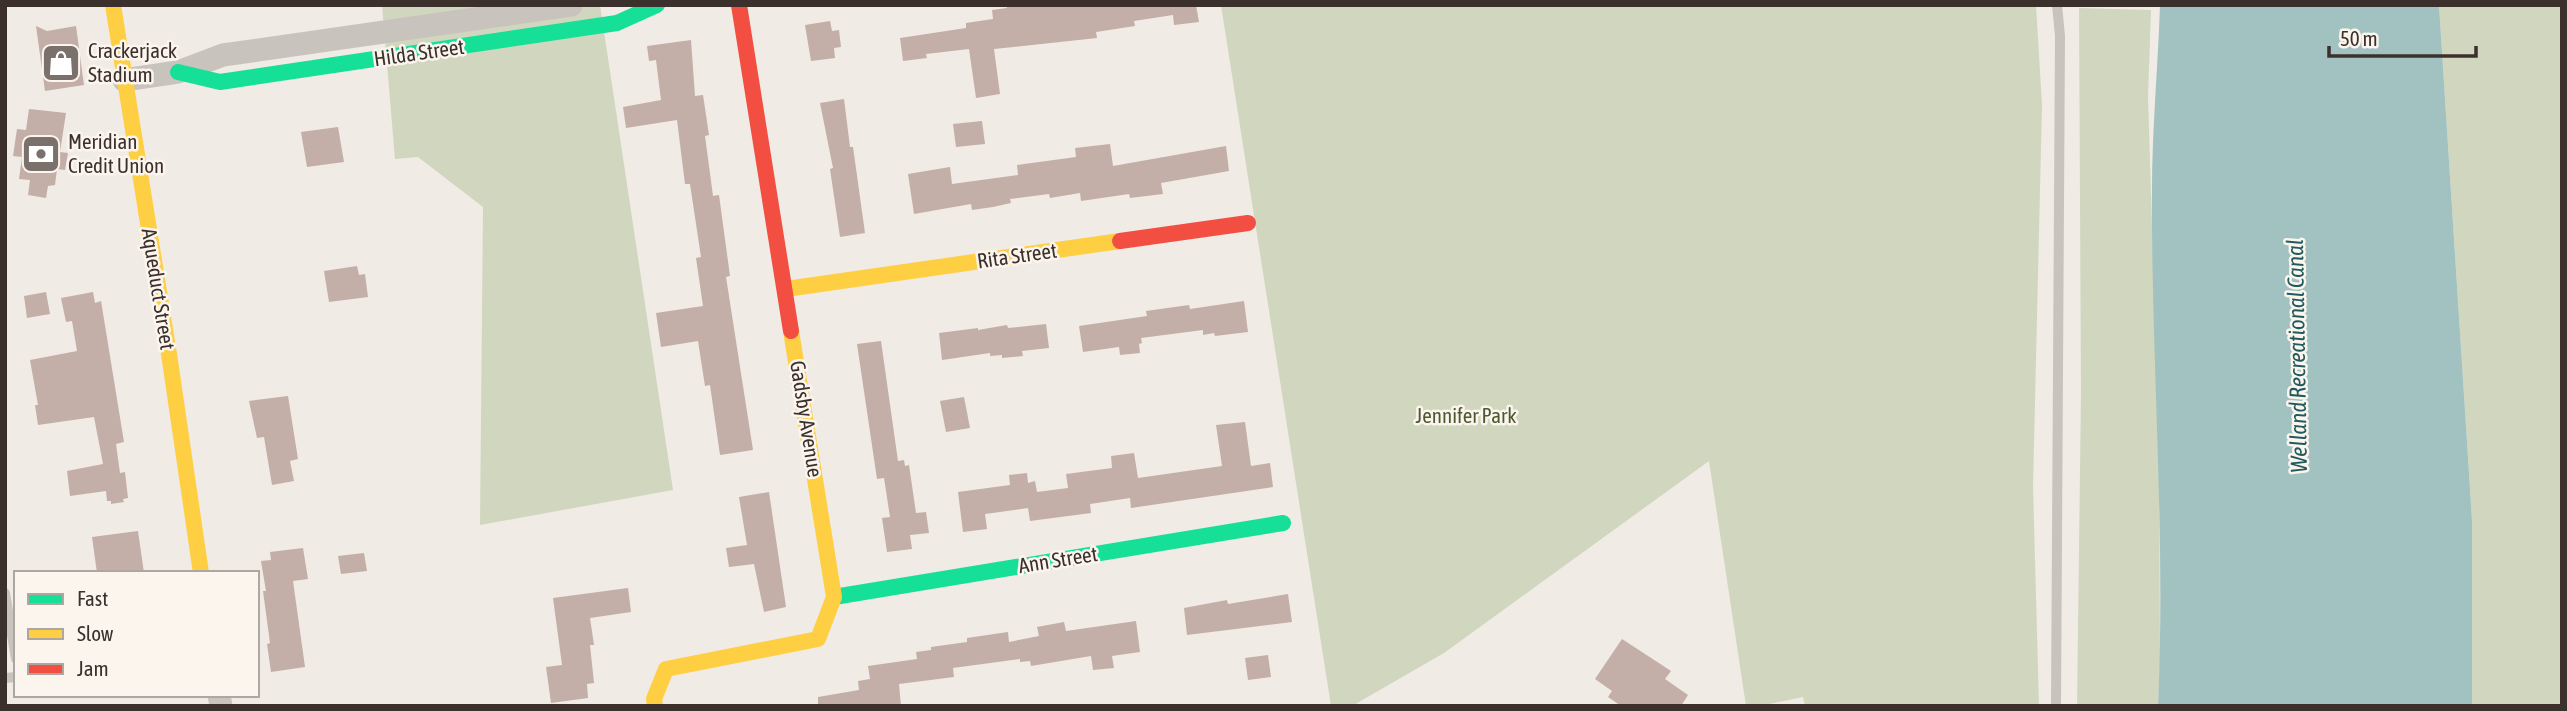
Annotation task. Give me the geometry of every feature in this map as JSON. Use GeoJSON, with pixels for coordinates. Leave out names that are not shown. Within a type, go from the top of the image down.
{"type":"FeatureCollection","features":[{"type":"Feature","properties":{"kind":"street","name":"Aqueduct Street"},"geometry":{"type":"LineString","coordinates":[[113,5],[201,571]]}},
{"type":"Feature","properties":{"kind":"street","name":"Hilda Street"},"geometry":{"type":"LineString","coordinates":[[124,80],[178,72],[223,55],[571,5]]}},
{"type":"Feature","properties":{"kind":"street","name":"Hilda Street"},"geometry":{"type":"LineString","coordinates":[[178,72],[220,82],[617,23],[657,5]]}},
{"type":"Feature","properties":{"kind":"street","name":"Gadsby Avenue"},"geometry":{"type":"LineString","coordinates":[[654,706],[654,699],[666,669],[818,639],[834,597],[739,5]]}},
{"type":"Feature","properties":{"kind":"street","name":"Rita Street"},"geometry":{"type":"LineString","coordinates":[[786,289],[1248,223]]}},
{"type":"Feature","properties":{"kind":"street","name":"Ann Street"},"geometry":{"type":"LineString","coordinates":[[834,597],[1283,523]]}},
{"type":"Feature","properties":{"kind":"lane"},"geometry":{"type":"LineString","coordinates":[[2056,706],[2060,36],[2057,5]]}},
{"type":"Feature","properties":{"kind":"lane"},"geometry":{"type":"LineString","coordinates":[[5,593],[14,647]]}},
{"type":"Feature","properties":{"kind":"green space"},"geometry":{"type":"Polygon","coordinates":[[[382,5],[600,5],[673,490],[480,525],[483,207],[418,157],[395,159],[382,5]]]}},
{"type":"Feature","properties":{"kind":"green space","name":"Jennifer Park"},"geometry":{"type":"Polygon","coordinates":[[[1221,5],[2036,5],[2042,105],[2033,486],[2039,706],[1805,706],[1803,697],[1760,706],[1746,706],[1709,461],[1444,653],[1352,706],[1331,706],[1221,5]]]}},
{"type":"Feature","properties":{"kind":"green space"},"geometry":{"type":"Polygon","coordinates":[[[2439,5],[2562,5],[2562,706],[2472,706],[2472,520],[2439,5]]]}},
{"type":"Feature","properties":{"kind":"green space"},"geometry":{"type":"Polygon","coordinates":[[[2079,8],[2151,10],[2148,97],[2159,451],[2158,706],[2077,706],[2081,393],[2079,8]]]}},
{"type":"Feature","properties":{"kind":"water","name":"Welland Recreational Canal"},"geometry":{"type":"Polygon","coordinates":[[[2160,5],[2439,5],[2472,520],[2472,706],[2158,706],[2160,577],[2152,191],[2160,5]]]}},
{"type":"Feature","properties":{"kind":"building"},"geometry":{"type":"Polygon","coordinates":[[[1006,5],[1196,5],[1199,22],[1174,25],[1173,15],[1134,21],[1135,26],[1096,32],[1097,38],[994,49],[1000,94],[976,98],[969,49],[926,54],[927,58],[903,61],[900,38],[966,28],[966,23],[993,19],[992,10],[1007,8],[1006,5]]]}},
{"type":"Feature","properties":{"kind":"building"},"geometry":{"type":"Polygon","coordinates":[[[830,21],[832,31],[839,30],[841,47],[834,48],[835,58],[811,61],[805,25],[830,21]]]}},
{"type":"Feature","properties":{"kind":"building","name":"Crackerjack Stadium"},"geometry":{"type":"Polygon","coordinates":[[[36,26],[47,31],[76,26],[84,85],[45,91],[36,26]]]}},
{"type":"Feature","properties":{"kind":"building"},"geometry":{"type":"Polygon","coordinates":[[[691,40],[695,96],[703,95],[709,135],[705,136],[713,196],[719,195],[730,276],[726,277],[753,450],[720,455],[710,385],[705,386],[698,341],[661,347],[656,313],[703,306],[696,258],[701,257],[690,184],[685,184],[677,120],[626,128],[623,107],[661,100],[656,60],[649,61],[647,46],[691,40]]]}},
{"type":"Feature","properties":{"kind":"building"},"geometry":{"type":"Polygon","coordinates":[[[844,99],[865,233],[840,237],[830,169],[833,168],[820,103],[844,99]]]}},
{"type":"Feature","properties":{"kind":"building","name":"Meridian Credit Union"},"geometry":{"type":"Polygon","coordinates":[[[29,109],[66,113],[60,152],[68,153],[65,170],[57,169],[55,185],[48,186],[46,198],[28,195],[30,180],[19,179],[22,157],[13,156],[17,129],[26,130],[29,109]]]}},
{"type":"Feature","properties":{"kind":"building"},"geometry":{"type":"Polygon","coordinates":[[[982,121],[985,144],[956,147],[953,124],[982,121]]]}},
{"type":"Feature","properties":{"kind":"building"},"geometry":{"type":"Polygon","coordinates":[[[338,127],[344,162],[307,167],[301,132],[338,127]]]}},
{"type":"Feature","properties":{"kind":"building"},"geometry":{"type":"Polygon","coordinates":[[[1110,144],[1113,166],[1226,146],[1229,171],[1161,183],[1163,194],[1130,198],[1129,194],[1081,201],[1080,193],[1050,198],[1049,194],[1010,199],[1011,203],[993,207],[972,210],[971,204],[914,214],[908,174],[950,167],[952,184],[1018,175],[1017,165],[1076,157],[1075,148],[1110,144]]]}},
{"type":"Feature","properties":{"kind":"building"},"geometry":{"type":"Polygon","coordinates":[[[357,266],[359,275],[365,274],[368,297],[329,302],[324,271],[357,266]]]}},
{"type":"Feature","properties":{"kind":"building"},"geometry":{"type":"Polygon","coordinates":[[[46,292],[50,314],[27,318],[24,296],[46,292]]]}},
{"type":"Feature","properties":{"kind":"building"},"geometry":{"type":"Polygon","coordinates":[[[93,292],[95,303],[101,301],[124,442],[116,444],[120,473],[125,472],[128,498],[123,499],[124,502],[111,504],[111,501],[107,501],[106,491],[70,496],[67,471],[103,464],[94,417],[38,425],[35,405],[38,405],[30,360],[77,351],[72,321],[66,322],[61,298],[93,292]]]}},
{"type":"Feature","properties":{"kind":"building"},"geometry":{"type":"Polygon","coordinates":[[[1244,301],[1248,332],[1215,336],[1214,333],[1203,335],[1203,330],[1141,338],[1140,353],[1120,355],[1119,347],[1083,352],[1079,326],[1147,316],[1146,311],[1189,305],[1190,309],[1244,301]]]}},
{"type":"Feature","properties":{"kind":"building"},"geometry":{"type":"Polygon","coordinates":[[[1046,324],[1049,348],[1022,351],[1023,356],[1002,358],[1002,355],[990,356],[990,353],[942,360],[939,333],[1007,325],[1008,328],[1046,324]]]}},
{"type":"Feature","properties":{"kind":"building"},"geometry":{"type":"Polygon","coordinates":[[[881,341],[898,461],[904,460],[905,466],[909,465],[916,513],[926,512],[929,533],[910,535],[912,549],[887,552],[882,518],[890,517],[884,478],[877,479],[857,344],[881,341]]]}},
{"type":"Feature","properties":{"kind":"building"},"geometry":{"type":"Polygon","coordinates":[[[288,396],[298,459],[290,461],[294,481],[272,485],[264,437],[257,438],[249,401],[288,396]]]}},
{"type":"Feature","properties":{"kind":"building"},"geometry":{"type":"Polygon","coordinates":[[[964,397],[970,428],[946,432],[940,401],[964,397]]]}},
{"type":"Feature","properties":{"kind":"building"},"geometry":{"type":"Polygon","coordinates":[[[1245,422],[1251,466],[1270,463],[1273,487],[1131,508],[1130,498],[1090,504],[1091,513],[1030,521],[1028,508],[985,514],[987,529],[963,532],[958,492],[1010,485],[1009,475],[1027,473],[1028,483],[1035,481],[1037,492],[1068,488],[1066,474],[1112,468],[1111,456],[1134,453],[1138,478],[1222,466],[1216,425],[1245,422]]]}},
{"type":"Feature","properties":{"kind":"building"},"geometry":{"type":"Polygon","coordinates":[[[769,492],[786,607],[764,612],[754,564],[729,567],[726,548],[747,545],[739,497],[769,492]]]}},
{"type":"Feature","properties":{"kind":"building"},"geometry":{"type":"Polygon","coordinates":[[[138,531],[144,571],[97,571],[92,537],[138,531]]]}},
{"type":"Feature","properties":{"kind":"building"},"geometry":{"type":"Polygon","coordinates":[[[303,548],[308,579],[293,581],[305,667],[271,672],[263,591],[266,591],[261,561],[271,560],[270,552],[303,548]]]}},
{"type":"Feature","properties":{"kind":"building"},"geometry":{"type":"Polygon","coordinates":[[[364,553],[367,571],[341,574],[338,556],[364,553]]]}},
{"type":"Feature","properties":{"kind":"building"},"geometry":{"type":"Polygon","coordinates":[[[628,588],[631,612],[590,618],[594,645],[590,645],[594,683],[587,684],[588,698],[551,703],[546,667],[562,665],[553,598],[628,588]]]}},
{"type":"Feature","properties":{"kind":"building"},"geometry":{"type":"Polygon","coordinates":[[[1288,594],[1292,622],[1187,635],[1184,608],[1227,600],[1228,604],[1288,594]]]}},
{"type":"Feature","properties":{"kind":"building"},"geometry":{"type":"Polygon","coordinates":[[[1136,621],[1140,652],[1112,656],[1114,668],[1093,670],[1091,656],[1031,666],[1030,661],[1020,662],[1020,659],[953,668],[954,677],[899,684],[901,706],[818,706],[818,697],[859,690],[858,681],[870,679],[868,666],[917,659],[916,652],[931,650],[931,647],[1008,632],[1009,642],[1039,636],[1037,627],[1064,622],[1066,631],[1136,621]]]}},
{"type":"Feature","properties":{"kind":"building"},"geometry":{"type":"Polygon","coordinates":[[[1622,639],[1671,671],[1665,679],[1688,695],[1681,706],[1621,706],[1608,697],[1612,691],[1595,679],[1622,639]]]}},
{"type":"Feature","properties":{"kind":"building"},"geometry":{"type":"Polygon","coordinates":[[[1268,655],[1271,677],[1248,680],[1245,658],[1268,655]]]}},
{"type":"Feature","properties":{"kind":"traffic: fast"},"geometry":{"type":"LineString","coordinates":[[178,72],[220,82],[617,23],[657,5]]}},
{"type":"Feature","properties":{"kind":"traffic: fast"},"geometry":{"type":"LineString","coordinates":[[834,597],[1283,523]]}},
{"type":"Feature","properties":{"kind":"traffic: slow"},"geometry":{"type":"LineString","coordinates":[[113,5],[201,571]]}},
{"type":"Feature","properties":{"kind":"traffic: slow"},"geometry":{"type":"LineString","coordinates":[[786,289],[1120,241]]}},
{"type":"Feature","properties":{"kind":"traffic: slow"},"geometry":{"type":"LineString","coordinates":[[655,706],[654,699],[666,669],[818,639],[834,597],[791,331]]}},
{"type":"Feature","properties":{"kind":"traffic: jam"},"geometry":{"type":"LineString","coordinates":[[739,5],[791,331]]}},
{"type":"Feature","properties":{"kind":"traffic: jam"},"geometry":{"type":"LineString","coordinates":[[1120,241],[1248,223]]}},
{"type":"Feature","properties":{"kind":"place","name":"Crackerjack Stadium"},"geometry":{"type":"Point","coordinates":[61,63]}},
{"type":"Feature","properties":{"kind":"place","name":"Meridian Credit Union"},"geometry":{"type":"Point","coordinates":[41,154]}}]}
